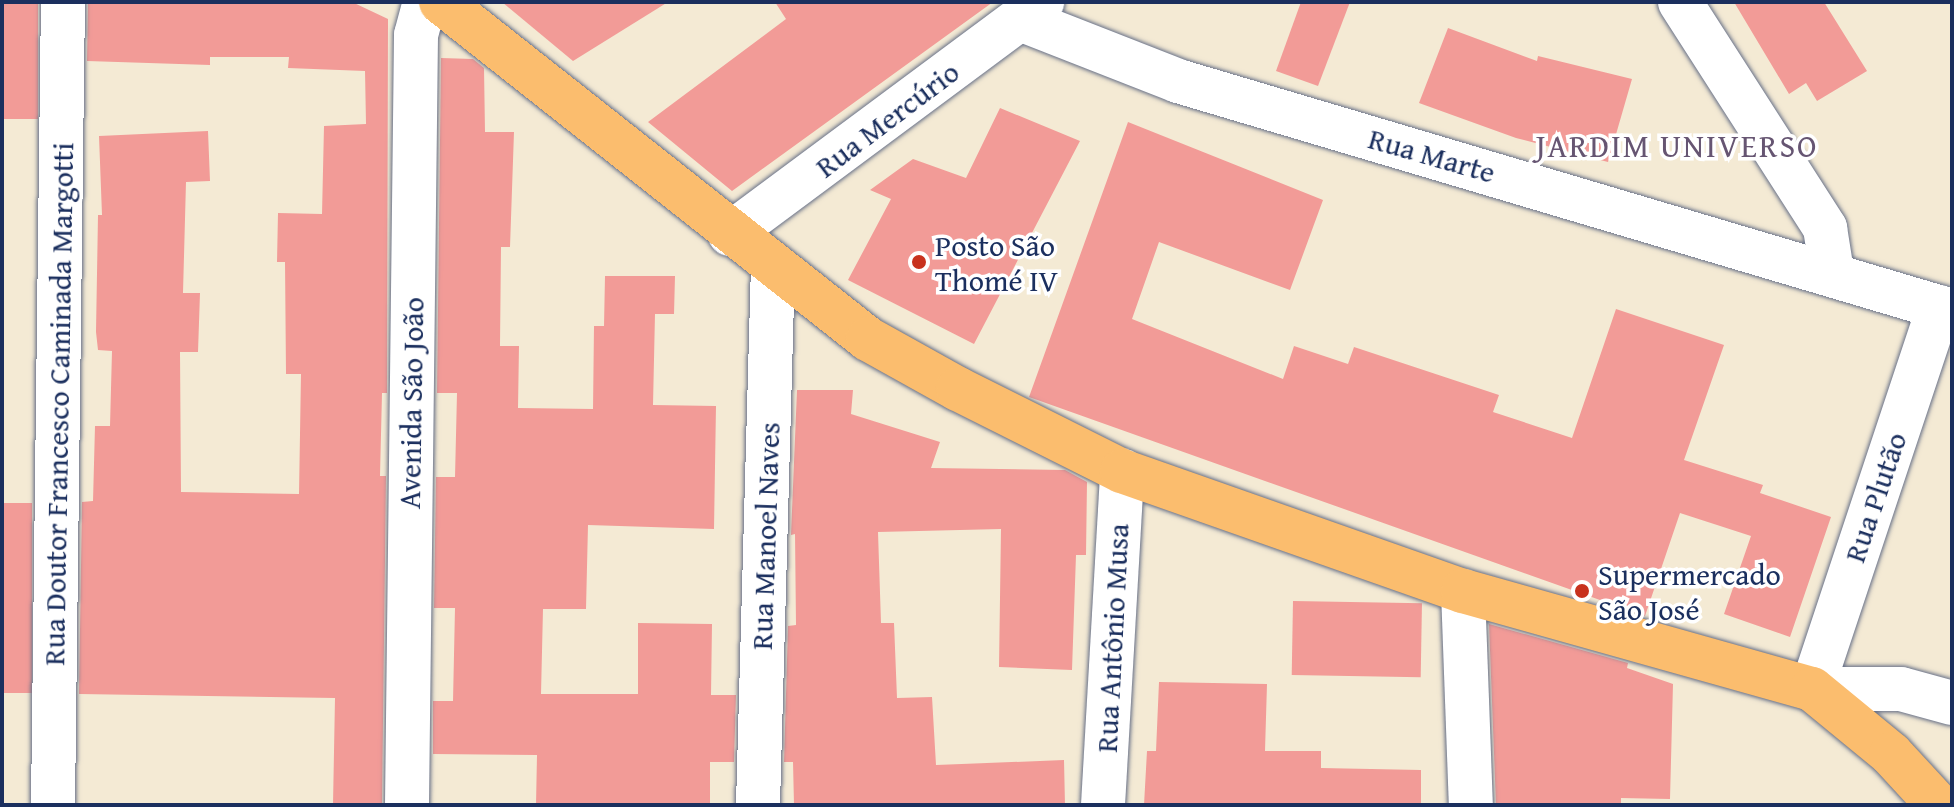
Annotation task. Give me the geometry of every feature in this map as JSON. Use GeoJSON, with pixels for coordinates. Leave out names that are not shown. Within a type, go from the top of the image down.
{"type":"FeatureCollection","features":[{"type":"Feature","properties":{"kind":"main road"},"geometry":{"type":"LineString","coordinates":[[441,2],[730,234],[868,339],[1122,471],[1463,591],[1812,689],[1891,754],[1938,805]]}},
{"type":"Feature","properties":{"kind":"street","name":"Rua Doutor Francesco Caminada Margotti"},"geometry":{"type":"LineString","coordinates":[[53,805],[63,2]]}},
{"type":"Feature","properties":{"kind":"street","name":"Avenida São João"},"geometry":{"type":"LineString","coordinates":[[407,805],[416,35],[425,2]]}},
{"type":"Feature","properties":{"kind":"street"},"geometry":{"type":"LineString","coordinates":[[1680,2],[1825,228],[1832,272]]}},
{"type":"Feature","properties":{"kind":"street","name":"Rua Mercúrio"},"geometry":{"type":"LineString","coordinates":[[730,234],[1031,10]]}},
{"type":"Feature","properties":{"kind":"street","name":"Rua Marte"},"geometry":{"type":"LineString","coordinates":[[1031,10],[1178,81],[1832,272],[1946,309]]}},
{"type":"Feature","properties":{"kind":"street","name":"Rua Manoel Naves"},"geometry":{"type":"LineString","coordinates":[[758,805],[773,266]]}},
{"type":"Feature","properties":{"kind":"street","name":"Rua Plutão"},"geometry":{"type":"LineString","coordinates":[[1812,689],[1946,309]]}},
{"type":"Feature","properties":{"kind":"street","name":"Rua Antônio Musa"},"geometry":{"type":"LineString","coordinates":[[1103,805],[1122,471]]}},
{"type":"Feature","properties":{"kind":"street"},"geometry":{"type":"LineString","coordinates":[[1463,591],[1471,805]]}},
{"type":"Feature","properties":{"kind":"street"},"geometry":{"type":"LineString","coordinates":[[1812,689],[1901,689],[1952,703]]}},
{"type":"Feature","properties":{"kind":"building"},"geometry":{"type":"Polygon","coordinates":[[[2,2],[38,2],[38,119],[2,119],[2,2]]]}},
{"type":"Feature","properties":{"kind":"building"},"geometry":{"type":"Polygon","coordinates":[[[88,2],[352,2],[388,19],[387,393],[382,393],[380,476],[386,476],[382,805],[333,805],[335,698],[79,694],[82,502],[93,501],[95,426],[110,426],[112,351],[98,350],[96,332],[98,215],[102,215],[99,136],[208,131],[210,181],[186,182],[183,293],[200,293],[198,352],[180,352],[181,492],[299,494],[301,374],[286,374],[285,262],[277,262],[278,213],[322,214],[324,126],[366,124],[365,71],[288,68],[289,57],[210,57],[210,65],[87,61],[88,2]]]}},
{"type":"Feature","properties":{"kind":"building"},"geometry":{"type":"Polygon","coordinates":[[[502,2],[668,2],[573,61],[502,2]]]}},
{"type":"Feature","properties":{"kind":"building"},"geometry":{"type":"Polygon","coordinates":[[[775,2],[993,2],[732,191],[648,122],[786,19],[775,2]]]}},
{"type":"Feature","properties":{"kind":"building"},"geometry":{"type":"Polygon","coordinates":[[[1301,2],[1350,2],[1318,86],[1276,71],[1301,2]]]}},
{"type":"Feature","properties":{"kind":"building"},"geometry":{"type":"Polygon","coordinates":[[[1734,2],[1824,2],[1867,71],[1817,101],[1806,83],[1789,94],[1734,2]]]}},
{"type":"Feature","properties":{"kind":"building"},"geometry":{"type":"Polygon","coordinates":[[[1448,28],[1537,61],[1538,56],[1632,79],[1608,162],[1516,138],[1419,103],[1448,28]]]}},
{"type":"Feature","properties":{"kind":"building"},"geometry":{"type":"Polygon","coordinates":[[[441,58],[473,59],[484,68],[485,132],[514,132],[510,247],[501,247],[500,346],[519,346],[518,408],[593,409],[594,326],[604,326],[605,276],[675,276],[674,314],[655,314],[653,405],[716,406],[714,529],[588,525],[586,609],[543,609],[541,694],[638,694],[638,623],[712,624],[711,695],[736,695],[734,762],[710,762],[710,805],[536,805],[537,755],[433,754],[433,701],[453,701],[455,608],[434,608],[436,477],[455,477],[457,393],[437,393],[441,58]]]}},
{"type":"Feature","properties":{"kind":"building"},"geometry":{"type":"Polygon","coordinates":[[[1000,108],[1080,141],[974,344],[848,280],[891,199],[870,190],[913,159],[966,178],[1000,108]]]}},
{"type":"Feature","properties":{"kind":"building"},"geometry":{"type":"Polygon","coordinates":[[[1128,122],[1323,200],[1290,290],[1159,242],[1132,319],[1283,379],[1294,346],[1348,364],[1354,347],[1499,395],[1493,412],[1572,438],[1616,309],[1724,345],[1684,460],[1763,485],[1760,493],[1831,517],[1790,637],[1724,614],[1751,536],[1680,513],[1645,616],[1029,397],[1128,122]]]}},
{"type":"Feature","properties":{"kind":"building"},"geometry":{"type":"Polygon","coordinates":[[[797,390],[853,390],[851,414],[940,442],[931,468],[1065,470],[1087,482],[1086,555],[1076,555],[1072,670],[999,667],[1001,529],[878,532],[881,623],[894,623],[897,698],[932,697],[936,765],[1064,760],[1065,805],[794,805],[793,762],[784,762],[788,626],[796,625],[795,534],[791,535],[797,390]]]}},
{"type":"Feature","properties":{"kind":"building"},"geometry":{"type":"Polygon","coordinates":[[[2,503],[32,503],[32,693],[2,693],[2,503]]]}},
{"type":"Feature","properties":{"kind":"building"},"geometry":{"type":"Polygon","coordinates":[[[1293,601],[1422,603],[1421,677],[1292,675],[1293,601]]]}},
{"type":"Feature","properties":{"kind":"building"},"geometry":{"type":"Polygon","coordinates":[[[1489,624],[1628,663],[1627,668],[1673,684],[1670,799],[1621,798],[1621,805],[1496,805],[1489,624]]]}},
{"type":"Feature","properties":{"kind":"building"},"geometry":{"type":"Polygon","coordinates":[[[1159,682],[1267,684],[1265,751],[1321,751],[1321,768],[1421,770],[1421,805],[1144,805],[1147,751],[1156,751],[1159,682]]]}},
{"type":"Feature","properties":{"kind":"place","name":"Posto São Thomé IV"},"geometry":{"type":"Point","coordinates":[919,262]}},
{"type":"Feature","properties":{"kind":"place","name":"Supermercado São José"},"geometry":{"type":"Point","coordinates":[1582,591]}},
{"type":"Feature","properties":{"kind":"district","name":"JARDIM UNIVERSO"},"geometry":{"type":"Point","coordinates":[1677,146]}}]}
